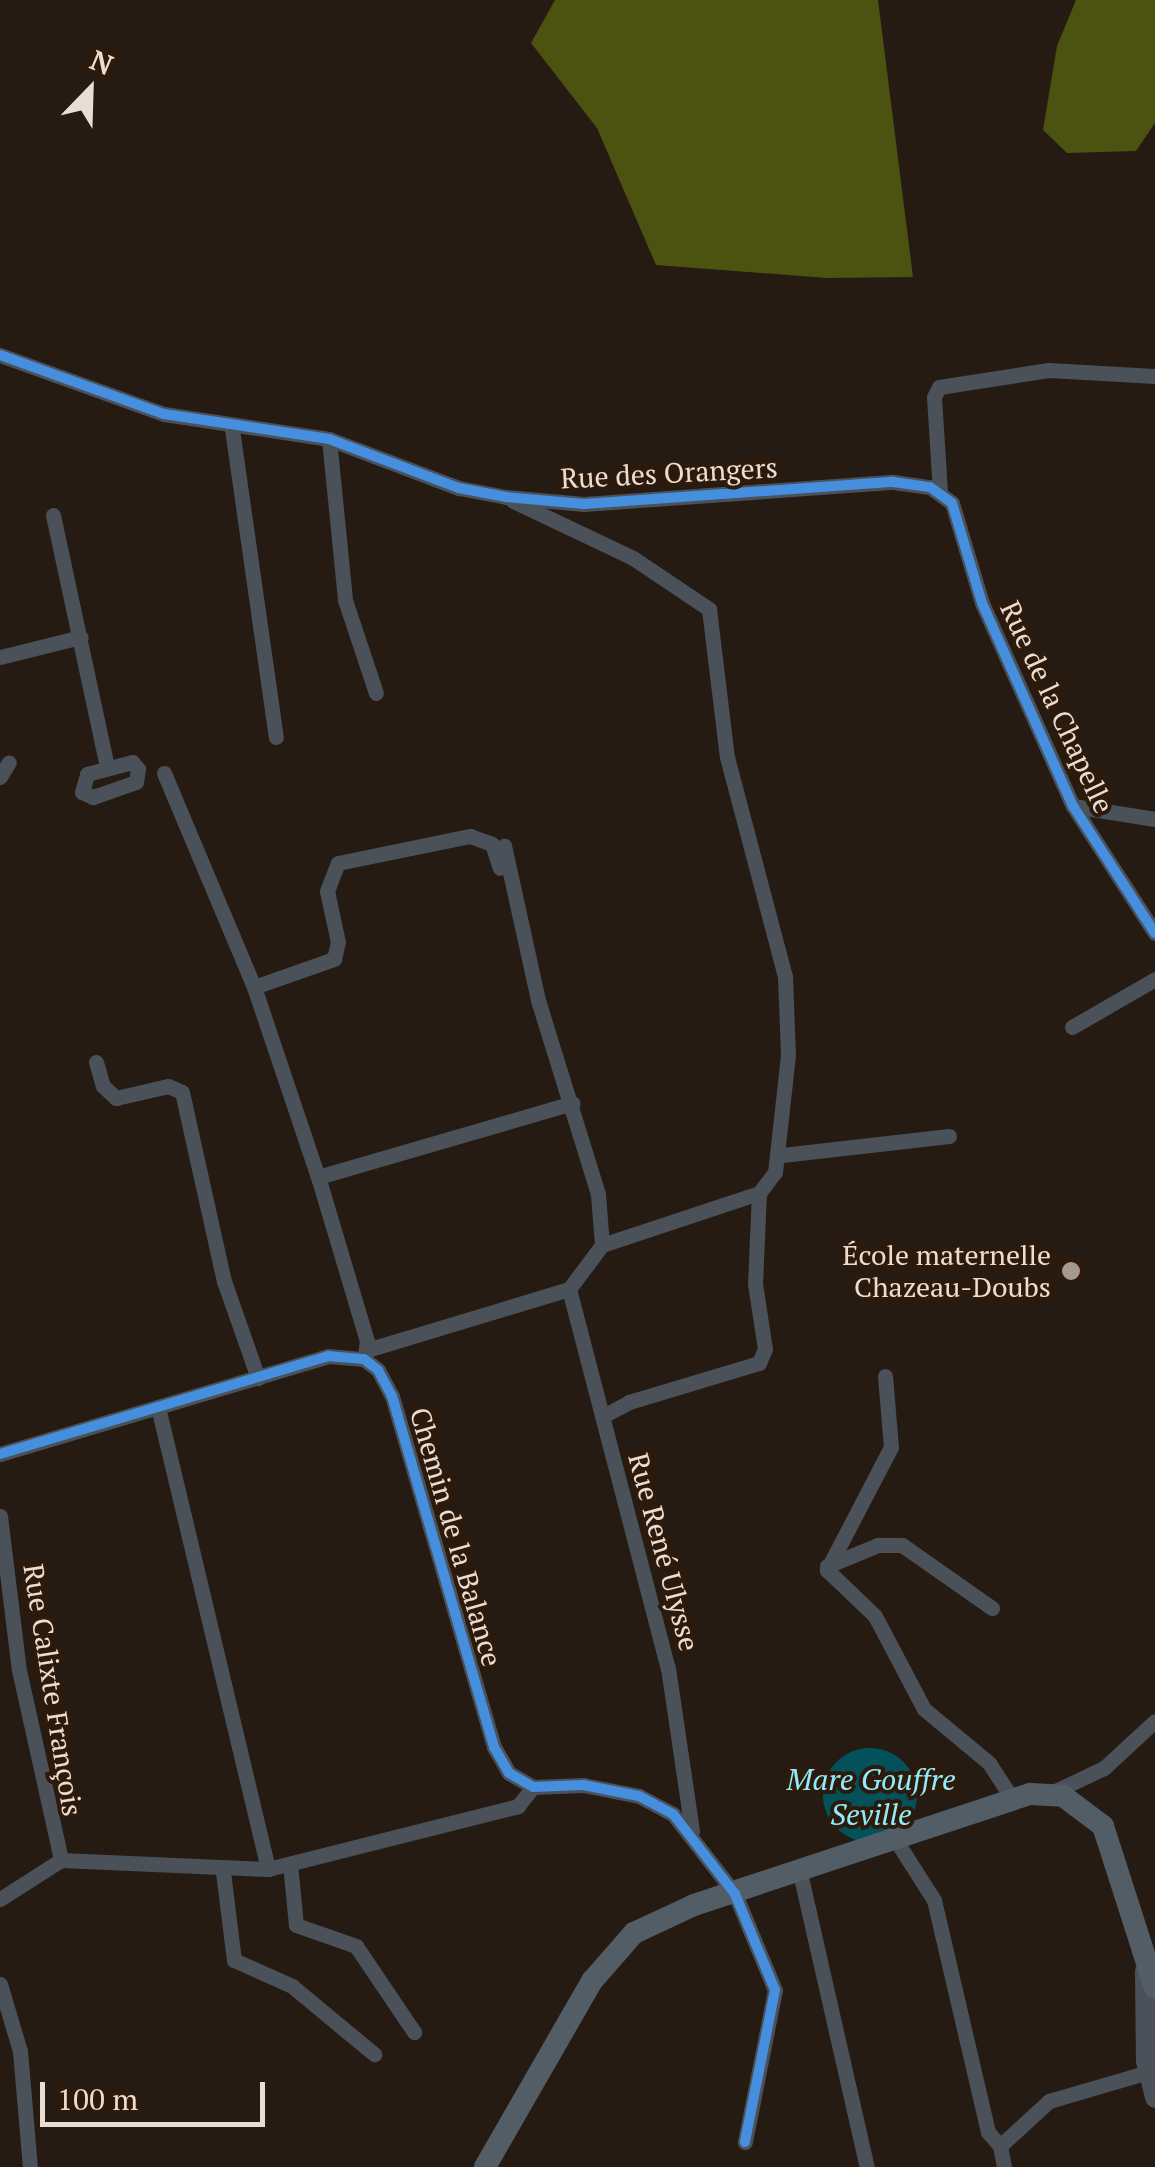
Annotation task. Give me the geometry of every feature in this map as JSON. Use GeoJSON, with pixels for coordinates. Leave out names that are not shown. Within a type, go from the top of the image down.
{"type":"FeatureCollection","features":[{"type":"Feature","properties":{"kind":"main road"},"geometry":{"type":"LineString","coordinates":[[485,2167],[592,1981],[622,1943],[667,1915],[897,1842],[1012,1800],[1050,1793],[1080,1805],[1102,1826],[1150,1979]]}},
{"type":"Feature","properties":{"kind":"street","name":"Rue des Orangers"},"geometry":{"type":"LineString","coordinates":[[0,356],[164,414],[232,429],[330,439],[458,488],[506,498],[584,504],[908,482],[940,492]]}},
{"type":"Feature","properties":{"kind":"street"},"geometry":{"type":"LineString","coordinates":[[940,492],[934,397],[939,387],[1049,370],[1155,376]]}},
{"type":"Feature","properties":{"kind":"street"},"geometry":{"type":"LineString","coordinates":[[232,429],[276,737]]}},
{"type":"Feature","properties":{"kind":"street"},"geometry":{"type":"LineString","coordinates":[[330,439],[344,600],[376,693]]}},
{"type":"Feature","properties":{"kind":"street","name":"Rue de la Chapelle"},"geometry":{"type":"LineString","coordinates":[[940,492],[952,503],[982,603],[1073,806],[1155,932]]}},
{"type":"Feature","properties":{"kind":"street"},"geometry":{"type":"LineString","coordinates":[[506,498],[633,558],[680,586],[712,616],[727,757],[785,978],[782,1155],[759,1193],[755,1284],[765,1349],[759,1364],[629,1402],[603,1416]]}},
{"type":"Feature","properties":{"kind":"street"},"geometry":{"type":"LineString","coordinates":[[52,515],[107,766]]}},
{"type":"Feature","properties":{"kind":"street"},"geometry":{"type":"LineString","coordinates":[[0,657],[81,637]]}},
{"type":"Feature","properties":{"kind":"street"},"geometry":{"type":"LineString","coordinates":[[0,777],[9,762]]}},
{"type":"Feature","properties":{"kind":"street","name":"Chemin de la Balance"},"geometry":{"type":"LineString","coordinates":[[164,772],[254,987],[318,1177],[366,1355],[392,1396],[494,1747],[509,1773],[533,1787]]}},
{"type":"Feature","properties":{"kind":"street"},"geometry":{"type":"LineString","coordinates":[[1073,806],[1155,819]]}},
{"type":"Feature","properties":{"kind":"street"},"geometry":{"type":"LineString","coordinates":[[254,987],[334,958],[328,880],[333,866],[351,858],[478,837],[496,853],[512,920]]}},
{"type":"Feature","properties":{"kind":"street"},"geometry":{"type":"LineString","coordinates":[[504,846],[538,1000],[598,1194],[602,1245]]}},
{"type":"Feature","properties":{"kind":"street"},"geometry":{"type":"LineString","coordinates":[[1072,1028],[1155,979]]}},
{"type":"Feature","properties":{"kind":"street"},"geometry":{"type":"LineString","coordinates":[[96,1062],[103,1086],[116,1098],[168,1086],[182,1092],[224,1281],[258,1378]]}},
{"type":"Feature","properties":{"kind":"street"},"geometry":{"type":"LineString","coordinates":[[318,1177],[572,1103]]}},
{"type":"Feature","properties":{"kind":"street"},"geometry":{"type":"LineString","coordinates":[[782,1155],[949,1136]]}},
{"type":"Feature","properties":{"kind":"street"},"geometry":{"type":"LineString","coordinates":[[0,1454],[328,1356],[366,1355],[570,1289],[602,1245],[759,1193]]}},
{"type":"Feature","properties":{"kind":"street","name":"Rue René Ulysse"},"geometry":{"type":"LineString","coordinates":[[570,1289],[668,1668],[692,1831]]}},
{"type":"Feature","properties":{"kind":"street"},"geometry":{"type":"LineString","coordinates":[[827,1566],[891,1447],[885,1376]]}},
{"type":"Feature","properties":{"kind":"street"},"geometry":{"type":"LineString","coordinates":[[158,1408],[268,1869]]}},
{"type":"Feature","properties":{"kind":"street","name":"Rue Calixte François"},"geometry":{"type":"LineString","coordinates":[[0,1516],[19,1670],[61,1860]]}},
{"type":"Feature","properties":{"kind":"street"},"geometry":{"type":"LineString","coordinates":[[827,1566],[878,1544],[902,1545],[992,1608]]}},
{"type":"Feature","properties":{"kind":"street"},"geometry":{"type":"LineString","coordinates":[[827,1566],[832,1578],[875,1616],[924,1709],[989,1763],[1012,1800]]}},
{"type":"Feature","properties":{"kind":"street"},"geometry":{"type":"LineString","coordinates":[[0,1677],[19,1670]]}},
{"type":"Feature","properties":{"kind":"street"},"geometry":{"type":"LineString","coordinates":[[1050,1793],[1104,1768],[1155,1722]]}},
{"type":"Feature","properties":{"kind":"street"},"geometry":{"type":"LineString","coordinates":[[0,1899],[61,1860],[224,1872],[268,1869],[518,1806],[533,1787],[583,1785],[639,1796],[692,1831],[735,1894],[774,1990],[744,2142]]}},
{"type":"Feature","properties":{"kind":"street"},"geometry":{"type":"LineString","coordinates":[[897,1842],[934,1900],[988,2132],[1000,2146],[1004,2167]]}},
{"type":"Feature","properties":{"kind":"street"},"geometry":{"type":"LineString","coordinates":[[290,1864],[296,1925],[356,1946],[414,2032]]}},
{"type":"Feature","properties":{"kind":"street"},"geometry":{"type":"LineString","coordinates":[[224,1872],[234,1960],[292,1986],[374,2054]]}},
{"type":"Feature","properties":{"kind":"street"},"geometry":{"type":"LineString","coordinates":[[800,1874],[867,2167]]}},
{"type":"Feature","properties":{"kind":"street"},"geometry":{"type":"LineString","coordinates":[[1150,1979],[1148,2072],[1155,2098]]}},
{"type":"Feature","properties":{"kind":"street"},"geometry":{"type":"LineString","coordinates":[[0,1984],[20,2051],[30,2167]]}},
{"type":"Feature","properties":{"kind":"street"},"geometry":{"type":"LineString","coordinates":[[1000,2146],[1049,2101],[1148,2072]]}},
{"type":"Feature","properties":{"kind":"green space"},"geometry":{"type":"Polygon","coordinates":[[[555,0],[878,0],[913,277],[827,278],[656,265],[597,128],[531,43],[555,0]]]}},
{"type":"Feature","properties":{"kind":"green space"},"geometry":{"type":"Polygon","coordinates":[[[1076,0],[1155,0],[1155,123],[1136,151],[1067,153],[1043,130],[1057,46],[1076,0]]]}},
{"type":"Feature","properties":{"kind":"water","name":"Mare Gouffre Seville"},"geometry":{"type":"Polygon","coordinates":[[[870,1748],[888,1752],[903,1762],[913,1777],[917,1795],[913,1813],[903,1828],[888,1838],[870,1842],[852,1838],[837,1828],[827,1813],[823,1795],[827,1777],[837,1762],[852,1752],[870,1748]]]}},
{"type":"Feature","properties":{"kind":"cycle path"},"geometry":{"type":"LineString","coordinates":[[0,355],[164,414],[329,439],[459,488],[506,497],[584,504],[893,482],[930,487],[952,503],[982,603],[1073,806],[1155,933]]}},
{"type":"Feature","properties":{"kind":"cycle path"},"geometry":{"type":"LineString","coordinates":[[0,1454],[328,1356],[364,1359],[378,1370],[392,1396],[494,1747],[509,1773],[533,1787],[583,1785],[639,1796],[673,1814],[735,1894],[775,1990],[745,2142]]}},
{"type":"Feature","properties":{"kind":"place","name":"École maternelle Chazeau-Doubs"},"geometry":{"type":"Point","coordinates":[1071,1271]}}]}
